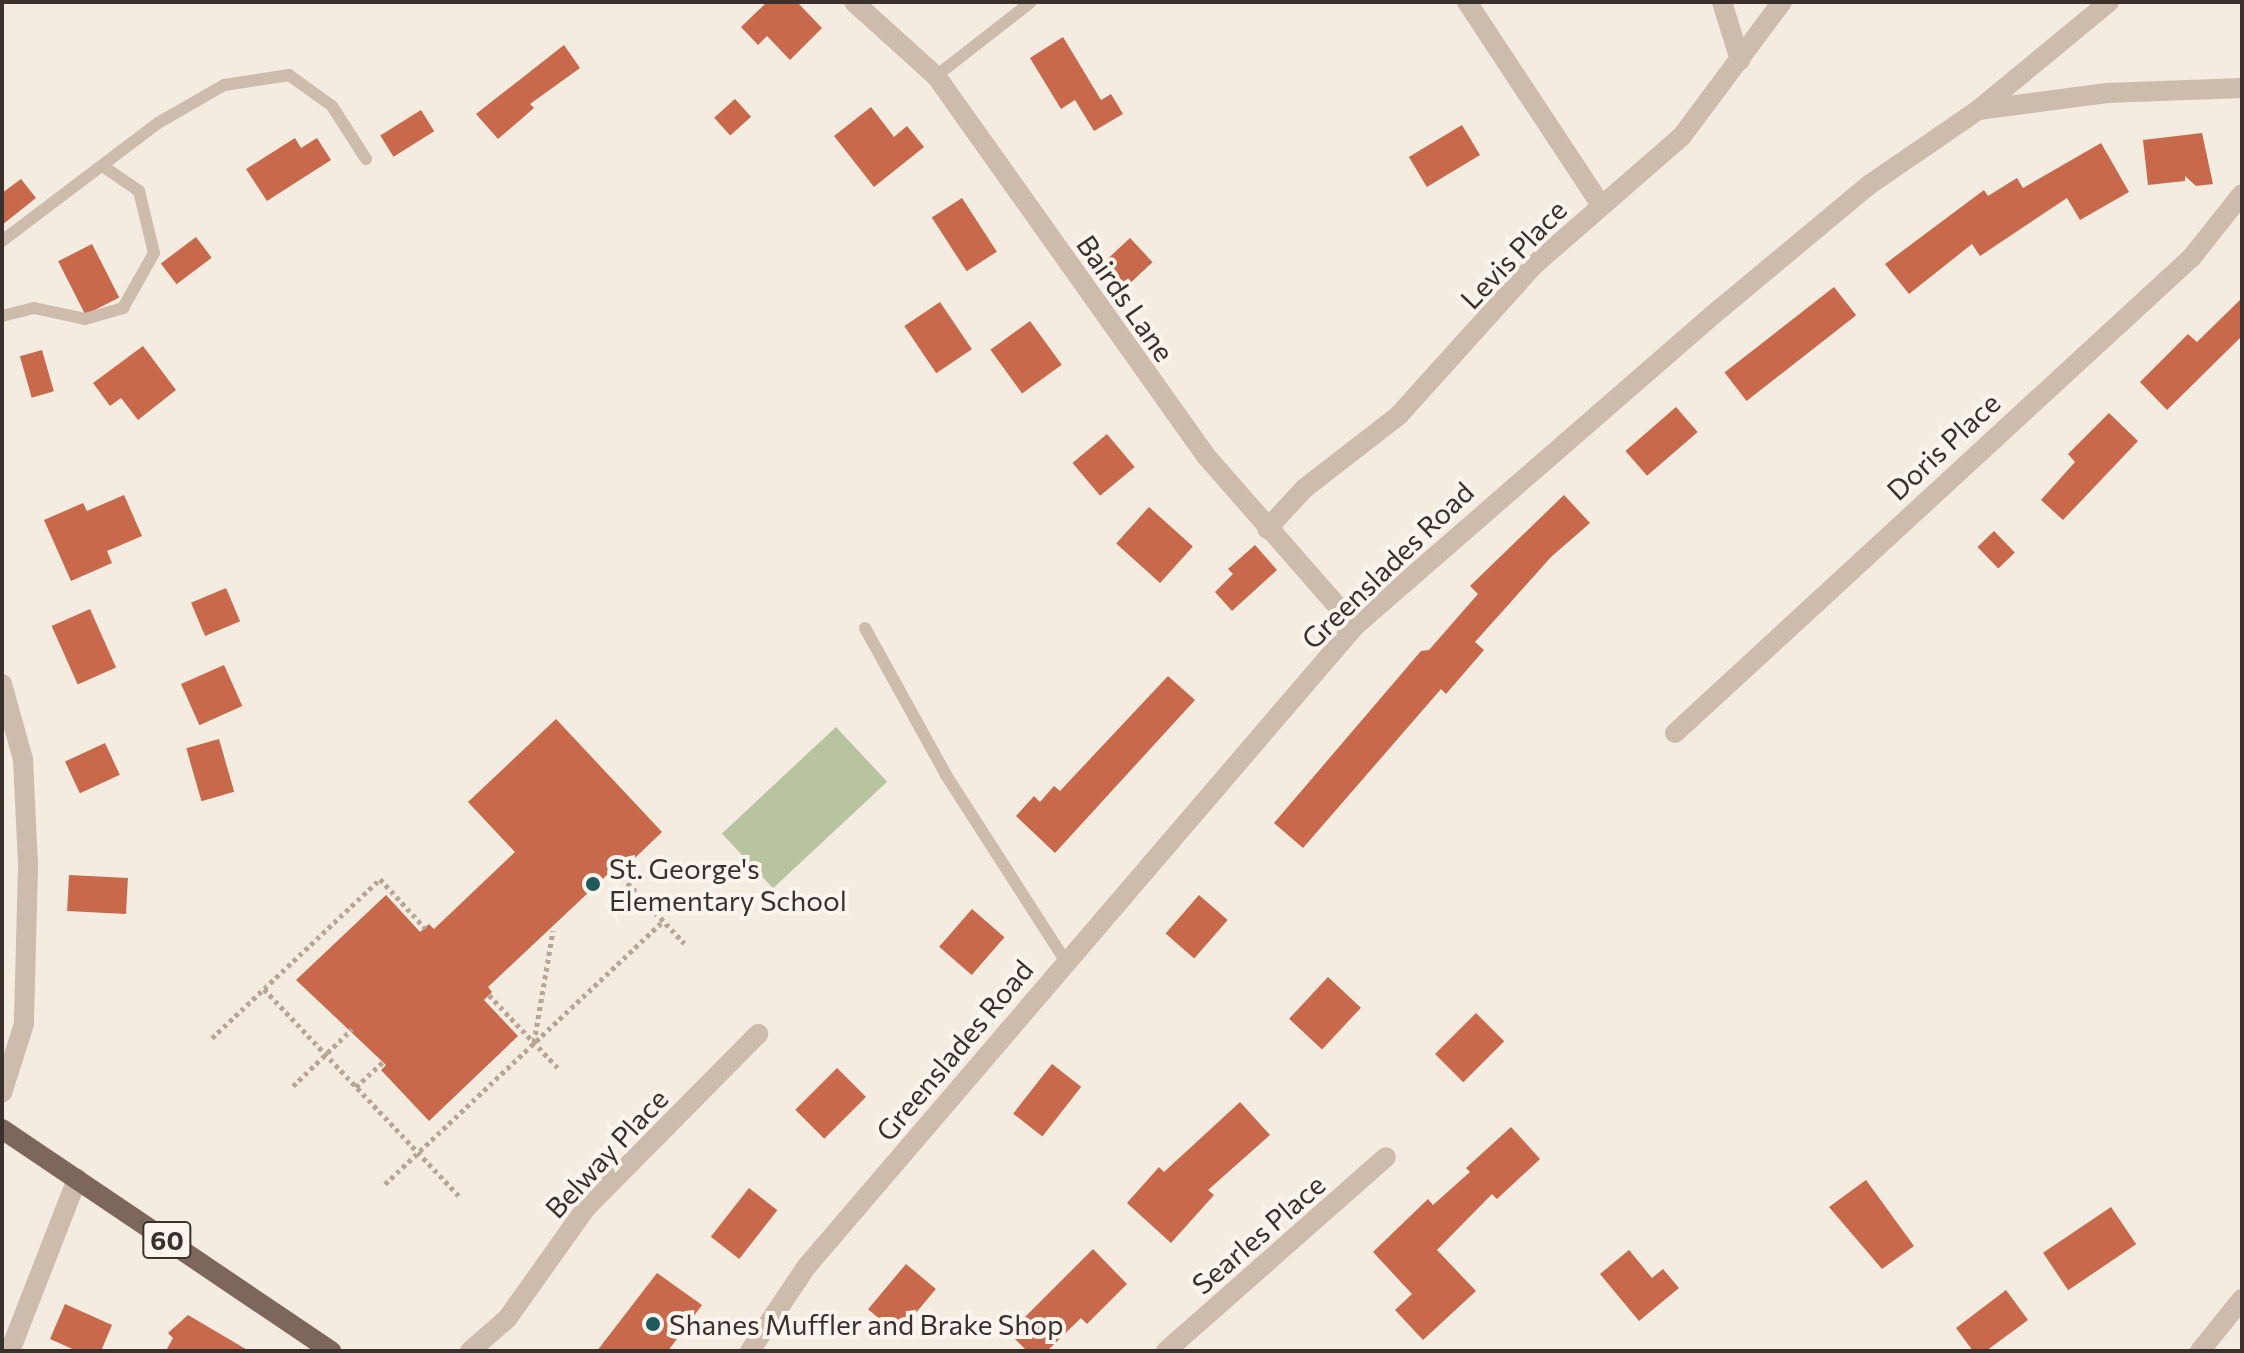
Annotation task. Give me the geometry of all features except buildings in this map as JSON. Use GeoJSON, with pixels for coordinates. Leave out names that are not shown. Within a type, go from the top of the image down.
{"type":"FeatureCollection","features":[{"type":"Feature","properties":{"kind":"main road","name":"60"},"geometry":{"type":"LineString","coordinates":[[2,1129],[331,1351]]}},
{"type":"Feature","properties":{"kind":"street","name":"Bairds Lane"},"geometry":{"type":"LineString","coordinates":[[854,2],[936,76],[1009,172],[1112,331],[1267,529],[1355,626]]}},
{"type":"Feature","properties":{"kind":"street"},"geometry":{"type":"LineString","coordinates":[[1467,2],[1600,204]]}},
{"type":"Feature","properties":{"kind":"street"},"geometry":{"type":"LineString","coordinates":[[1722,2],[1740,60]]}},
{"type":"Feature","properties":{"kind":"street","name":"Levis Place"},"geometry":{"type":"LineString","coordinates":[[1267,529],[1305,488],[1399,415],[1533,266],[1600,204],[1682,136],[1782,2]]}},
{"type":"Feature","properties":{"kind":"street"},"geometry":{"type":"LineString","coordinates":[[1978,110],[2109,2]]}},
{"type":"Feature","properties":{"kind":"street","name":"Greenslades Road"},"geometry":{"type":"LineString","coordinates":[[750,1351],[807,1266],[1355,626],[1517,481],[1846,204],[1978,110],[2107,93],[2242,88]]}},
{"type":"Feature","properties":{"kind":"street","name":"Doris Place"},"geometry":{"type":"LineString","coordinates":[[1675,733],[2192,257],[2242,194]]}},
{"type":"Feature","properties":{"kind":"street"},"geometry":{"type":"LineString","coordinates":[[2,684],[23,759],[28,867],[24,1024],[2,1093]]}},
{"type":"Feature","properties":{"kind":"street","name":"Belway Place"},"geometry":{"type":"LineString","coordinates":[[470,1351],[507,1319],[586,1208],[758,1034]]}},
{"type":"Feature","properties":{"kind":"street","name":"Searles Place"},"geometry":{"type":"LineString","coordinates":[[1166,1351],[1386,1157]]}},
{"type":"Feature","properties":{"kind":"street"},"geometry":{"type":"LineString","coordinates":[[10,1351],[77,1179]]}},
{"type":"Feature","properties":{"kind":"street"},"geometry":{"type":"LineString","coordinates":[[2200,1351],[2242,1299]]}},
{"type":"Feature","properties":{"kind":"lane"},"geometry":{"type":"LineString","coordinates":[[936,76],[1031,2]]}},
{"type":"Feature","properties":{"kind":"lane"},"geometry":{"type":"LineString","coordinates":[[2,241],[104,167],[158,123],[224,85],[289,75],[332,106],[366,159]]}},
{"type":"Feature","properties":{"kind":"lane"},"geometry":{"type":"LineString","coordinates":[[2,316],[34,308],[85,319],[123,308],[154,253],[139,191],[104,167]]}},
{"type":"Feature","properties":{"kind":"lane"},"geometry":{"type":"LineString","coordinates":[[865,628],[946,775],[1066,962]]}},
{"type":"Feature","properties":{"kind":"path"},"geometry":{"type":"LineString","coordinates":[[622,877],[684,943]]}},
{"type":"Feature","properties":{"kind":"path"},"geometry":{"type":"LineString","coordinates":[[212,1038],[380,879],[425,928]]}},
{"type":"Feature","properties":{"kind":"path"},"geometry":{"type":"LineString","coordinates":[[385,1184],[663,921]]}},
{"type":"Feature","properties":{"kind":"path"},"geometry":{"type":"LineString","coordinates":[[534,1043],[553,931]]}},
{"type":"Feature","properties":{"kind":"path"},"geometry":{"type":"LineString","coordinates":[[264,989],[459,1196]]}},
{"type":"Feature","properties":{"kind":"path"},"geometry":{"type":"LineString","coordinates":[[489,995],[559,1069]]}},
{"type":"Feature","properties":{"kind":"path"},"geometry":{"type":"LineString","coordinates":[[293,1086],[352,1029]]}},
{"type":"Feature","properties":{"kind":"path"},"geometry":{"type":"LineString","coordinates":[[356,1087],[383,1062]]}},
{"type":"Feature","properties":{"kind":"green space"},"geometry":{"type":"Polygon","coordinates":[[[836,727],[887,782],[773,888],[722,833],[836,727]]]}},
{"type":"Feature","properties":{"kind":"place","name":"St. George's Elementary School"},"geometry":{"type":"Point","coordinates":[593,884]}},
{"type":"Feature","properties":{"kind":"place","name":"Shanes Muffler and Brake Shop"},"geometry":{"type":"Point","coordinates":[653,1324]}}]}
